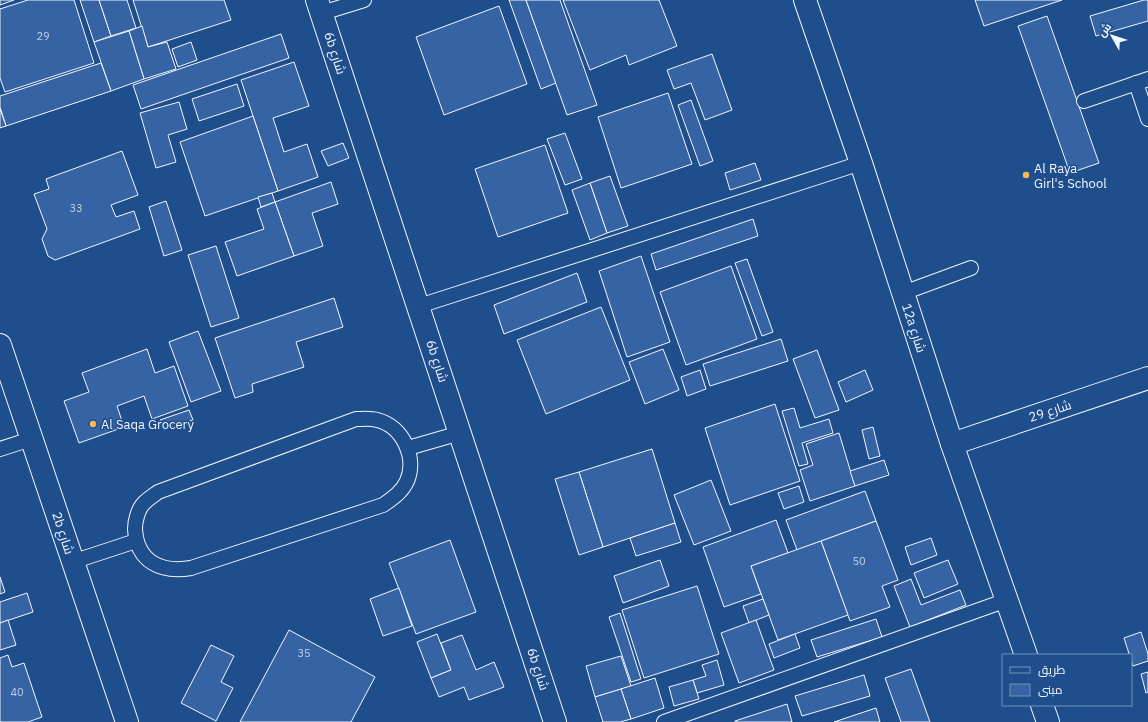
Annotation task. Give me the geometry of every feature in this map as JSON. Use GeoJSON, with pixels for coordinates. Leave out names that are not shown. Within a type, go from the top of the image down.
{"type":"FeatureCollection","features":[{"type":"Feature","properties":{"kind":"street","name":"12a شارع"},"geometry":{"type":"LineString","coordinates":[[805,0],[861,163],[952,444],[1026,654]]}},
{"type":"Feature","properties":{"kind":"street","name":"6b شارع"},"geometry":{"type":"LineString","coordinates":[[320,7],[555,722]]}},
{"type":"Feature","properties":{"kind":"street","name":"2b شارع"},"geometry":{"type":"LineString","coordinates":[[0,344],[127,722]]}},
{"type":"Feature","properties":{"kind":"street","name":"شارع 29"},"geometry":{"type":"LineString","coordinates":[[952,444],[1148,378]]}},
{"type":"Feature","properties":{"kind":"street"},"geometry":{"type":"LineString","coordinates":[[1042,706],[1048,722]]}},
{"type":"Feature","properties":{"kind":"lane"},"geometry":{"type":"LineString","coordinates":[[320,7],[364,0]]}},
{"type":"Feature","properties":{"kind":"lane"},"geometry":{"type":"LineString","coordinates":[[1084,101],[1142,81],[1148,119]]}},
{"type":"Feature","properties":{"kind":"lane"},"geometry":{"type":"LineString","coordinates":[[419,306],[861,163]]}},
{"type":"Feature","properties":{"kind":"lane"},"geometry":{"type":"LineString","coordinates":[[903,293],[971,268]]}},
{"type":"Feature","properties":{"kind":"lane"},"geometry":{"type":"LineString","coordinates":[[356,419],[378,420],[396,430],[408,448],[410,465],[407,481],[397,495],[383,505],[191,568],[177,570],[164,569],[152,563],[142,553],[136,541],[135,522],[143,504],[158,492],[356,419]]}},
{"type":"Feature","properties":{"kind":"lane"},"geometry":{"type":"LineString","coordinates":[[408,448],[460,433]]}},
{"type":"Feature","properties":{"kind":"lane"},"geometry":{"type":"LineString","coordinates":[[0,449],[31,439]]}},
{"type":"Feature","properties":{"kind":"lane"},"geometry":{"type":"LineString","coordinates":[[72,562],[136,541]]}},
{"type":"Feature","properties":{"kind":"lane"},"geometry":{"type":"LineString","coordinates":[[664,722],[1007,600]]}},
{"type":"Feature","properties":{"kind":"building"},"geometry":{"type":"Polygon","coordinates":[[[0,0],[14,0],[0,5],[0,0]]]}},
{"type":"Feature","properties":{"kind":"building"},"geometry":{"type":"Polygon","coordinates":[[[28,0],[74,0],[94,63],[5,92],[0,78],[0,9],[28,0]]]}},
{"type":"Feature","properties":{"kind":"building"},"geometry":{"type":"Polygon","coordinates":[[[80,0],[99,0],[111,36],[94,42],[80,0]]]}},
{"type":"Feature","properties":{"kind":"building"},"geometry":{"type":"Polygon","coordinates":[[[99,0],[127,0],[136,28],[111,36],[99,0]]]}},
{"type":"Feature","properties":{"kind":"building"},"geometry":{"type":"Polygon","coordinates":[[[133,0],[224,0],[231,20],[148,47],[133,0]]]}},
{"type":"Feature","properties":{"kind":"building"},"geometry":{"type":"Polygon","coordinates":[[[509,0],[526,0],[556,83],[541,89],[509,0]]]}},
{"type":"Feature","properties":{"kind":"building"},"geometry":{"type":"Polygon","coordinates":[[[526,0],[560,0],[597,105],[567,115],[526,0]]]}},
{"type":"Feature","properties":{"kind":"building"},"geometry":{"type":"Polygon","coordinates":[[[563,0],[659,0],[677,46],[629,65],[626,55],[590,70],[563,0]]]}},
{"type":"Feature","properties":{"kind":"building"},"geometry":{"type":"Polygon","coordinates":[[[975,0],[1062,0],[984,26],[975,0]]]}},
{"type":"Feature","properties":{"kind":"building"},"geometry":{"type":"Polygon","coordinates":[[[1148,0],[1148,21],[1096,36],[1090,16],[1148,0]]]}},
{"type":"Feature","properties":{"kind":"building"},"geometry":{"type":"Polygon","coordinates":[[[499,6],[527,84],[444,115],[416,37],[499,6]]]}},
{"type":"Feature","properties":{"kind":"building"},"geometry":{"type":"Polygon","coordinates":[[[1047,16],[1099,163],[1070,173],[1018,26],[1047,16]]]}},
{"type":"Feature","properties":{"kind":"building"},"geometry":{"type":"Polygon","coordinates":[[[142,26],[148,47],[167,42],[176,69],[144,79],[129,31],[142,26]]]}},
{"type":"Feature","properties":{"kind":"building"},"geometry":{"type":"Polygon","coordinates":[[[129,31],[144,79],[111,91],[94,42],[129,31]]]}},
{"type":"Feature","properties":{"kind":"building"},"geometry":{"type":"Polygon","coordinates":[[[281,34],[289,58],[141,109],[133,85],[281,34]]]}},
{"type":"Feature","properties":{"kind":"building"},"geometry":{"type":"Polygon","coordinates":[[[191,42],[197,60],[178,67],[172,49],[191,42]]]}},
{"type":"Feature","properties":{"kind":"building"},"geometry":{"type":"Polygon","coordinates":[[[712,54],[732,110],[705,120],[691,83],[674,89],[667,70],[712,54]]]}},
{"type":"Feature","properties":{"kind":"building"},"geometry":{"type":"Polygon","coordinates":[[[294,62],[309,106],[273,118],[284,152],[307,144],[318,177],[278,191],[241,80],[294,62]]]}},
{"type":"Feature","properties":{"kind":"building"},"geometry":{"type":"Polygon","coordinates":[[[101,63],[111,91],[6,126],[0,107],[0,96],[101,63]]]}},
{"type":"Feature","properties":{"kind":"building"},"geometry":{"type":"Polygon","coordinates":[[[237,84],[244,106],[199,121],[192,99],[237,84]]]}},
{"type":"Feature","properties":{"kind":"building"},"geometry":{"type":"Polygon","coordinates":[[[668,93],[692,164],[621,188],[598,117],[668,93]]]}},
{"type":"Feature","properties":{"kind":"building"},"geometry":{"type":"Polygon","coordinates":[[[691,100],[713,161],[700,166],[678,105],[691,100]]]}},
{"type":"Feature","properties":{"kind":"building"},"geometry":{"type":"Polygon","coordinates":[[[179,102],[187,129],[168,135],[176,162],[156,168],[140,113],[179,102]]]}},
{"type":"Feature","properties":{"kind":"building"},"geometry":{"type":"Polygon","coordinates":[[[0,109],[6,126],[0,128],[0,109]]]}},
{"type":"Feature","properties":{"kind":"building"},"geometry":{"type":"Polygon","coordinates":[[[253,116],[278,191],[205,216],[180,142],[253,116]]]}},
{"type":"Feature","properties":{"kind":"building"},"geometry":{"type":"Polygon","coordinates":[[[565,133],[582,179],[565,185],[547,139],[565,133]]]}},
{"type":"Feature","properties":{"kind":"building"},"geometry":{"type":"Polygon","coordinates":[[[343,143],[349,158],[328,166],[321,151],[343,143]]]}},
{"type":"Feature","properties":{"kind":"building"},"geometry":{"type":"Polygon","coordinates":[[[545,145],[568,213],[498,237],[475,169],[545,145]]]}},
{"type":"Feature","properties":{"kind":"building"},"geometry":{"type":"Polygon","coordinates":[[[122,151],[138,195],[111,205],[116,217],[134,211],[140,229],[55,260],[48,256],[42,239],[47,229],[34,194],[49,189],[46,179],[122,151]]]}},
{"type":"Feature","properties":{"kind":"building"},"geometry":{"type":"Polygon","coordinates":[[[755,163],[761,180],[730,190],[725,173],[755,163]]]}},
{"type":"Feature","properties":{"kind":"building"},"geometry":{"type":"Polygon","coordinates":[[[610,176],[628,226],[607,233],[590,183],[610,176]]]}},
{"type":"Feature","properties":{"kind":"building"},"geometry":{"type":"Polygon","coordinates":[[[331,182],[338,204],[312,213],[323,246],[294,256],[275,202],[331,182]]]}},
{"type":"Feature","properties":{"kind":"building"},"geometry":{"type":"Polygon","coordinates":[[[590,183],[607,233],[590,240],[572,190],[590,183]]]}},
{"type":"Feature","properties":{"kind":"building"},"geometry":{"type":"Polygon","coordinates":[[[272,193],[275,202],[261,207],[258,197],[272,193]]]}},
{"type":"Feature","properties":{"kind":"building"},"geometry":{"type":"Polygon","coordinates":[[[166,201],[182,250],[164,256],[149,207],[166,201]]]}},
{"type":"Feature","properties":{"kind":"building"},"geometry":{"type":"Polygon","coordinates":[[[275,202],[294,256],[237,276],[225,242],[264,229],[257,209],[275,202]]]}},
{"type":"Feature","properties":{"kind":"building"},"geometry":{"type":"Polygon","coordinates":[[[753,219],[758,236],[656,270],[651,254],[753,219]]]}},
{"type":"Feature","properties":{"kind":"building"},"geometry":{"type":"Polygon","coordinates":[[[216,246],[239,318],[211,327],[188,255],[216,246]]]}},
{"type":"Feature","properties":{"kind":"building"},"geometry":{"type":"Polygon","coordinates":[[[641,256],[670,342],[627,357],[599,271],[641,256]]]}},
{"type":"Feature","properties":{"kind":"building"},"geometry":{"type":"Polygon","coordinates":[[[747,259],[773,332],[762,336],[735,263],[747,259]]]}},
{"type":"Feature","properties":{"kind":"building"},"geometry":{"type":"Polygon","coordinates":[[[731,266],[757,339],[686,365],[660,292],[731,266]]]}},
{"type":"Feature","properties":{"kind":"building"},"geometry":{"type":"Polygon","coordinates":[[[577,273],[587,302],[504,334],[494,305],[577,273]]]}},
{"type":"Feature","properties":{"kind":"building"},"geometry":{"type":"Polygon","coordinates":[[[334,298],[343,327],[296,342],[304,367],[252,384],[253,392],[235,398],[215,338],[334,298]]]}},
{"type":"Feature","properties":{"kind":"building"},"geometry":{"type":"Polygon","coordinates":[[[601,307],[630,380],[546,414],[517,340],[601,307]]]}},
{"type":"Feature","properties":{"kind":"building"},"geometry":{"type":"Polygon","coordinates":[[[198,331],[221,391],[191,402],[169,342],[198,331]]]}},
{"type":"Feature","properties":{"kind":"building"},"geometry":{"type":"Polygon","coordinates":[[[781,339],[788,361],[710,386],[703,364],[781,339]]]}},
{"type":"Feature","properties":{"kind":"building"},"geometry":{"type":"Polygon","coordinates":[[[147,349],[155,373],[174,366],[188,406],[152,419],[144,396],[117,406],[124,427],[79,443],[64,401],[89,392],[82,373],[147,349]]]}},
{"type":"Feature","properties":{"kind":"building"},"geometry":{"type":"Polygon","coordinates":[[[663,349],[679,390],[645,404],[629,362],[663,349]]]}},
{"type":"Feature","properties":{"kind":"building"},"geometry":{"type":"Polygon","coordinates":[[[817,350],[839,410],[815,418],[793,359],[817,350]]]}},
{"type":"Feature","properties":{"kind":"building"},"geometry":{"type":"Polygon","coordinates":[[[700,370],[706,389],[687,396],[681,377],[700,370]]]}},
{"type":"Feature","properties":{"kind":"building"},"geometry":{"type":"Polygon","coordinates":[[[865,370],[873,390],[846,402],[838,382],[865,370]]]}},
{"type":"Feature","properties":{"kind":"building"},"geometry":{"type":"Polygon","coordinates":[[[775,404],[800,481],[730,505],[705,428],[775,404]]]}},
{"type":"Feature","properties":{"kind":"building"},"geometry":{"type":"Polygon","coordinates":[[[794,408],[800,428],[829,419],[833,433],[802,443],[808,464],[799,466],[782,411],[794,408]]]}},
{"type":"Feature","properties":{"kind":"building"},"geometry":{"type":"Polygon","coordinates":[[[189,410],[193,420],[164,430],[160,420],[189,410]]]}},
{"type":"Feature","properties":{"kind":"building"},"geometry":{"type":"Polygon","coordinates":[[[873,427],[880,456],[869,459],[862,430],[873,427]]]}},
{"type":"Feature","properties":{"kind":"building"},"geometry":{"type":"Polygon","coordinates":[[[839,433],[855,486],[810,501],[800,470],[813,465],[806,444],[839,433]]]}},
{"type":"Feature","properties":{"kind":"building"},"geometry":{"type":"Polygon","coordinates":[[[652,449],[675,523],[603,547],[579,472],[652,449]]]}},
{"type":"Feature","properties":{"kind":"building"},"geometry":{"type":"Polygon","coordinates":[[[884,460],[889,475],[855,486],[850,471],[884,460]]]}},
{"type":"Feature","properties":{"kind":"building"},"geometry":{"type":"Polygon","coordinates":[[[579,472],[603,547],[579,555],[555,479],[579,472]]]}},
{"type":"Feature","properties":{"kind":"building"},"geometry":{"type":"Polygon","coordinates":[[[711,480],[731,531],[694,545],[674,495],[711,480]]]}},
{"type":"Feature","properties":{"kind":"building"},"geometry":{"type":"Polygon","coordinates":[[[799,486],[804,502],[784,509],[778,493],[799,486]]]}},
{"type":"Feature","properties":{"kind":"building"},"geometry":{"type":"Polygon","coordinates":[[[865,491],[876,521],[797,550],[786,520],[865,491]]]}},
{"type":"Feature","properties":{"kind":"building"},"geometry":{"type":"Polygon","coordinates":[[[776,520],[788,553],[751,566],[761,594],[724,607],[703,547],[776,520]]]}},
{"type":"Feature","properties":{"kind":"building"},"geometry":{"type":"Polygon","coordinates":[[[876,521],[898,580],[882,586],[890,607],[850,621],[821,541],[876,521]]]}},
{"type":"Feature","properties":{"kind":"building"},"geometry":{"type":"Polygon","coordinates":[[[675,523],[681,542],[636,556],[630,538],[675,523]]]}},
{"type":"Feature","properties":{"kind":"building"},"geometry":{"type":"Polygon","coordinates":[[[931,538],[937,555],[911,565],[905,547],[931,538]]]}},
{"type":"Feature","properties":{"kind":"building"},"geometry":{"type":"Polygon","coordinates":[[[450,540],[476,612],[416,634],[389,563],[450,540]]]}},
{"type":"Feature","properties":{"kind":"building"},"geometry":{"type":"Polygon","coordinates":[[[821,541],[848,615],[778,640],[751,566],[821,541]]]}},
{"type":"Feature","properties":{"kind":"building"},"geometry":{"type":"Polygon","coordinates":[[[660,560],[669,586],[623,603],[614,576],[660,560]]]}},
{"type":"Feature","properties":{"kind":"building"},"geometry":{"type":"Polygon","coordinates":[[[948,560],[958,584],[924,598],[914,573],[948,560]]]}},
{"type":"Feature","properties":{"kind":"building"},"geometry":{"type":"Polygon","coordinates":[[[0,577],[5,592],[0,594],[0,577]]]}},
{"type":"Feature","properties":{"kind":"building"},"geometry":{"type":"Polygon","coordinates":[[[911,579],[921,605],[960,590],[966,605],[910,627],[894,586],[911,579]]]}},
{"type":"Feature","properties":{"kind":"building"},"geometry":{"type":"Polygon","coordinates":[[[697,586],[719,654],[644,678],[622,610],[697,586]]]}},
{"type":"Feature","properties":{"kind":"building"},"geometry":{"type":"Polygon","coordinates":[[[399,588],[412,626],[383,636],[370,599],[399,588]]]}},
{"type":"Feature","properties":{"kind":"building"},"geometry":{"type":"Polygon","coordinates":[[[27,593],[33,612],[0,623],[0,602],[27,593]]]}},
{"type":"Feature","properties":{"kind":"building"},"geometry":{"type":"Polygon","coordinates":[[[763,599],[769,615],[749,623],[743,606],[763,599]]]}},
{"type":"Feature","properties":{"kind":"building"},"geometry":{"type":"Polygon","coordinates":[[[620,613],[641,679],[631,682],[609,617],[620,613]]]}},
{"type":"Feature","properties":{"kind":"building"},"geometry":{"type":"Polygon","coordinates":[[[876,619],[882,637],[817,657],[811,640],[876,619]]]}},
{"type":"Feature","properties":{"kind":"building"},"geometry":{"type":"Polygon","coordinates":[[[8,620],[16,645],[0,650],[0,623],[8,620]]]}},
{"type":"Feature","properties":{"kind":"building"},"geometry":{"type":"Polygon","coordinates":[[[756,620],[774,670],[739,683],[721,633],[756,620]]]}},
{"type":"Feature","properties":{"kind":"building"},"geometry":{"type":"Polygon","coordinates":[[[289,630],[375,677],[351,722],[240,722],[289,630]]]}},
{"type":"Feature","properties":{"kind":"building"},"geometry":{"type":"Polygon","coordinates":[[[1141,632],[1148,654],[1148,661],[1133,666],[1132,654],[1129,654],[1124,638],[1141,632]]]}},
{"type":"Feature","properties":{"kind":"building"},"geometry":{"type":"Polygon","coordinates":[[[437,634],[451,670],[431,678],[417,642],[437,634]]]}},
{"type":"Feature","properties":{"kind":"building"},"geometry":{"type":"Polygon","coordinates":[[[795,634],[800,648],[774,658],[769,644],[795,634]]]}},
{"type":"Feature","properties":{"kind":"building"},"geometry":{"type":"Polygon","coordinates":[[[462,635],[476,670],[494,662],[504,687],[469,700],[464,687],[439,697],[431,678],[451,670],[441,643],[462,635]]]}},
{"type":"Feature","properties":{"kind":"building"},"geometry":{"type":"Polygon","coordinates":[[[211,645],[234,656],[221,682],[233,688],[216,721],[181,703],[211,645]]]}},
{"type":"Feature","properties":{"kind":"building"},"geometry":{"type":"Polygon","coordinates":[[[8,655],[12,667],[24,663],[42,717],[28,722],[0,722],[0,658],[8,655]]]}},
{"type":"Feature","properties":{"kind":"building"},"geometry":{"type":"Polygon","coordinates":[[[621,656],[631,686],[595,697],[586,666],[621,656]]]}},
{"type":"Feature","properties":{"kind":"building"},"geometry":{"type":"Polygon","coordinates":[[[717,660],[724,685],[697,693],[693,680],[706,676],[702,665],[717,660]]]}},
{"type":"Feature","properties":{"kind":"building"},"geometry":{"type":"Polygon","coordinates":[[[911,669],[930,722],[901,722],[885,678],[911,669]]]}},
{"type":"Feature","properties":{"kind":"building"},"geometry":{"type":"Polygon","coordinates":[[[1148,672],[1148,692],[1146,693],[1141,674],[1148,672]]]}},
{"type":"Feature","properties":{"kind":"building"},"geometry":{"type":"Polygon","coordinates":[[[864,675],[870,696],[802,716],[795,696],[864,675]]]}},
{"type":"Feature","properties":{"kind":"building"},"geometry":{"type":"Polygon","coordinates":[[[655,678],[664,708],[631,719],[621,689],[655,678]]]}},
{"type":"Feature","properties":{"kind":"building"},"geometry":{"type":"Polygon","coordinates":[[[693,680],[699,699],[674,706],[669,687],[693,680]]]}},
{"type":"Feature","properties":{"kind":"building"},"geometry":{"type":"Polygon","coordinates":[[[621,689],[631,719],[620,722],[603,722],[595,697],[621,689]]]}},
{"type":"Feature","properties":{"kind":"building"},"geometry":{"type":"Polygon","coordinates":[[[787,704],[792,722],[735,722],[735,721],[787,704]]]}},
{"type":"Feature","properties":{"kind":"building"},"geometry":{"type":"Polygon","coordinates":[[[876,708],[880,722],[834,722],[876,708]]]}},
{"type":"Feature","properties":{"kind":"place","name":"Al Raya Girl's School"},"geometry":{"type":"Point","coordinates":[1026,175]}},
{"type":"Feature","properties":{"kind":"place","name":"Al Saqa Grocery"},"geometry":{"type":"Point","coordinates":[93,424]}}]}
